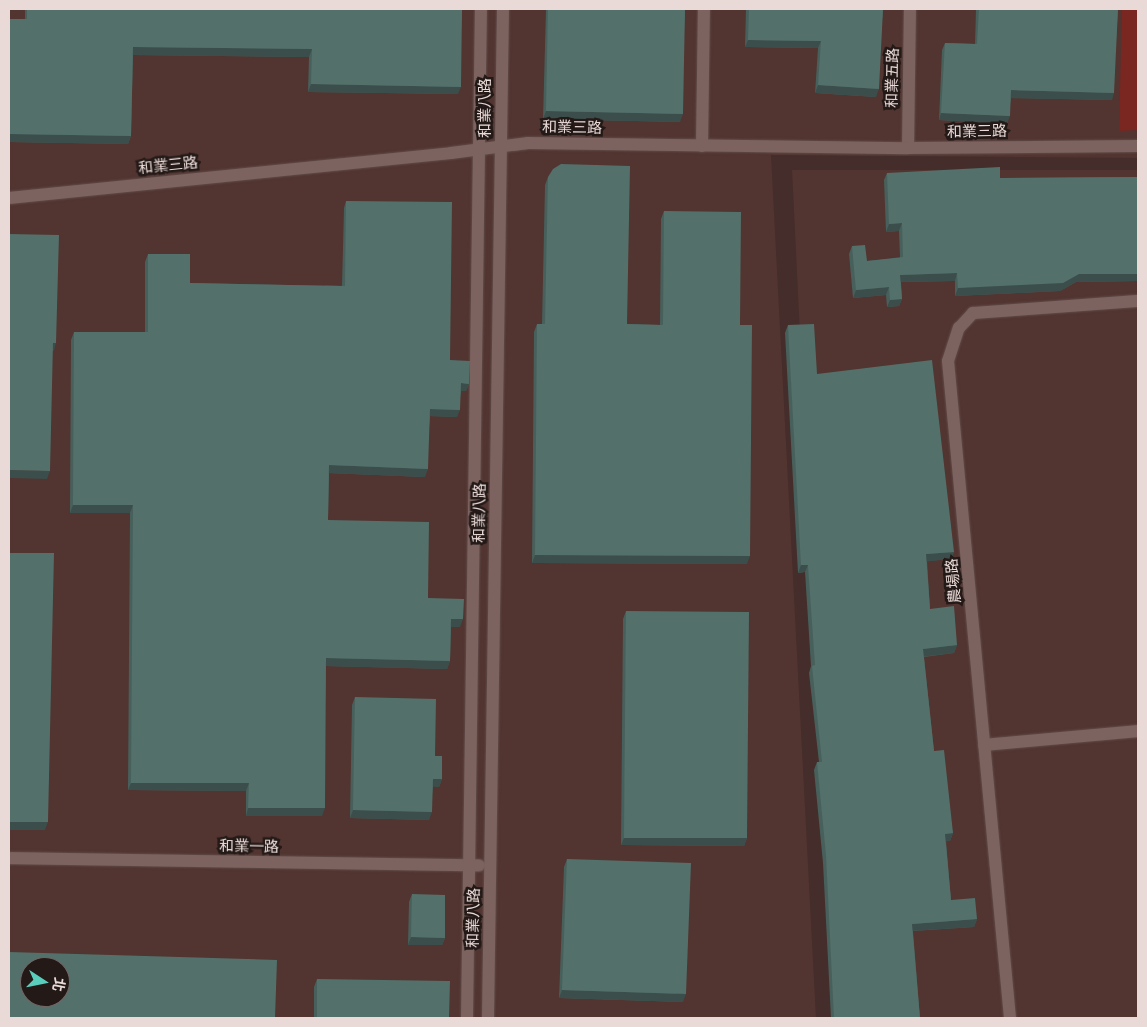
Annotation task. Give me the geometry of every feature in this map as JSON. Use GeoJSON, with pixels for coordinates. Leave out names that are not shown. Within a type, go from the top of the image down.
{"type":"FeatureCollection","features":[{"type":"Feature","properties":{"kind":"street","name":"和業八路"},"geometry":{"type":"LineString","coordinates":[[467,1018],[471,865],[481,9]]}},
{"type":"Feature","properties":{"kind":"street","name":"和業八路"},"geometry":{"type":"LineString","coordinates":[[488,1018],[503,9]]}},
{"type":"Feature","properties":{"kind":"street"},"geometry":{"type":"LineString","coordinates":[[702,146],[704,9]]}},
{"type":"Feature","properties":{"kind":"street","name":"和業五路"},"geometry":{"type":"LineString","coordinates":[[908,148],[910,9]]}},
{"type":"Feature","properties":{"kind":"street","name":"和業三路"},"geometry":{"type":"LineString","coordinates":[[9,198],[478,150],[528,143],[908,148],[1138,146]]}},
{"type":"Feature","properties":{"kind":"street","name":"農場路"},"geometry":{"type":"LineString","coordinates":[[1010,1018],[948,361],[959,328],[973,313],[1138,300]]}},
{"type":"Feature","properties":{"kind":"street"},"geometry":{"type":"LineString","coordinates":[[984,745],[1138,731]]}},
{"type":"Feature","properties":{"kind":"street","name":"和業一路"},"geometry":{"type":"LineString","coordinates":[[9,858],[490,866]]}},
{"type":"Feature","properties":{"kind":"shaded area"},"geometry":{"type":"Polygon","coordinates":[[[9,9],[1138,9],[1138,158],[771,155],[816,1018],[9,1018],[9,9]]]}},
{"type":"Feature","properties":{"kind":"shaded area"},"geometry":{"type":"Polygon","coordinates":[[[1122,9],[1138,9],[1138,130],[1119,131],[1122,9]]]}},
{"type":"Feature","properties":{"kind":"shaded area"},"geometry":{"type":"Polygon","coordinates":[[[792,170],[1138,170],[1138,1018],[833,1018],[792,170]]]}},
{"type":"Feature","properties":{"kind":"building"},"geometry":{"type":"Polygon","coordinates":[[[27,9],[462,9],[461,87],[311,84],[312,49],[133,47],[131,136],[9,134],[9,19],[27,19],[27,9]]]}},
{"type":"Feature","properties":{"kind":"building"},"geometry":{"type":"Polygon","coordinates":[[[548,9],[685,9],[683,114],[546,111],[548,9]]]}},
{"type":"Feature","properties":{"kind":"building"},"geometry":{"type":"Polygon","coordinates":[[[749,9],[883,9],[879,89],[818,85],[821,41],[748,40],[749,9]]]}},
{"type":"Feature","properties":{"kind":"building"},"geometry":{"type":"Polygon","coordinates":[[[979,9],[1118,9],[1114,93],[1011,90],[1010,116],[941,113],[945,43],[977,44],[979,9]]]}},
{"type":"Feature","properties":{"kind":"building"},"geometry":{"type":"Polygon","coordinates":[[[561,164],[630,166],[627,324],[663,325],[664,211],[741,212],[740,325],[752,325],[750,556],[535,555],[537,324],[545,324],[548,177],[553,169],[561,164]]]}},
{"type":"Feature","properties":{"kind":"building"},"geometry":{"type":"Polygon","coordinates":[[[1000,167],[1000,178],[1138,177],[1138,274],[1079,274],[1063,283],[958,288],[957,273],[900,275],[902,299],[890,300],[889,287],[856,290],[852,246],[865,245],[867,261],[903,257],[902,223],[889,224],[887,173],[1000,167]]]}},
{"type":"Feature","properties":{"kind":"building"},"geometry":{"type":"Polygon","coordinates":[[[346,201],[452,202],[450,360],[470,361],[469,384],[461,383],[460,410],[430,409],[428,469],[329,465],[328,520],[429,522],[428,598],[464,599],[463,619],[451,619],[450,661],[326,658],[325,808],[248,808],[249,783],[131,783],[133,505],[73,505],[74,332],[148,332],[148,254],[190,254],[190,283],[345,286],[346,201]]]}},
{"type":"Feature","properties":{"kind":"building"},"geometry":{"type":"Polygon","coordinates":[[[9,234],[59,235],[56,343],[53,343],[50,471],[9,470],[9,234]]]}},
{"type":"Feature","properties":{"kind":"building"},"geometry":{"type":"Polygon","coordinates":[[[814,324],[817,374],[932,360],[954,552],[926,554],[930,609],[954,606],[957,645],[923,649],[934,751],[944,750],[953,833],[945,834],[951,900],[975,898],[977,919],[912,924],[920,1018],[834,1018],[826,855],[817,762],[822,762],[812,666],[815,665],[808,565],[801,565],[788,325],[814,324]]]}},
{"type":"Feature","properties":{"kind":"building"},"geometry":{"type":"Polygon","coordinates":[[[9,553],[54,553],[48,822],[9,822],[9,553]]]}},
{"type":"Feature","properties":{"kind":"building"},"geometry":{"type":"Polygon","coordinates":[[[626,611],[749,612],[747,838],[624,838],[626,611]]]}},
{"type":"Feature","properties":{"kind":"building"},"geometry":{"type":"Polygon","coordinates":[[[355,697],[436,699],[435,756],[442,756],[442,779],[433,779],[432,812],[353,810],[355,697]]]}},
{"type":"Feature","properties":{"kind":"building"},"geometry":{"type":"Polygon","coordinates":[[[567,859],[691,863],[686,994],[562,990],[567,859]]]}},
{"type":"Feature","properties":{"kind":"building"},"geometry":{"type":"Polygon","coordinates":[[[412,894],[445,895],[445,938],[411,937],[412,894]]]}},
{"type":"Feature","properties":{"kind":"building"},"geometry":{"type":"Polygon","coordinates":[[[9,952],[277,960],[275,1018],[9,1018],[9,952]]]}},
{"type":"Feature","properties":{"kind":"building"},"geometry":{"type":"Polygon","coordinates":[[[317,979],[450,981],[449,1018],[317,1018],[317,979]]]}}]}
